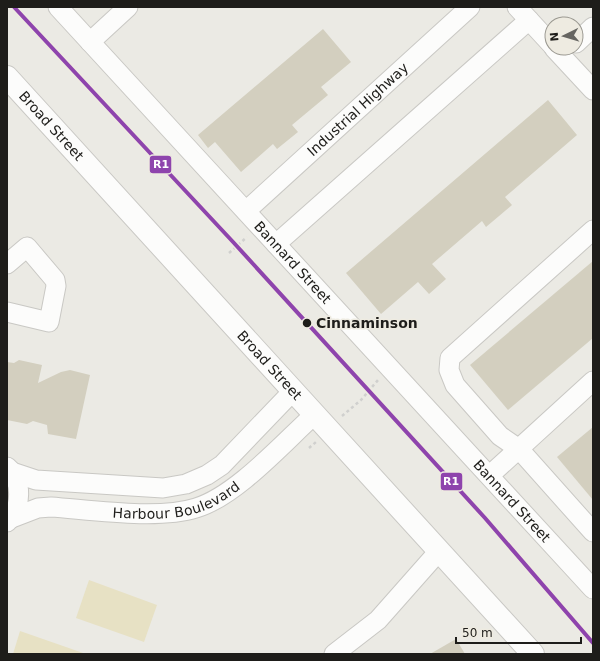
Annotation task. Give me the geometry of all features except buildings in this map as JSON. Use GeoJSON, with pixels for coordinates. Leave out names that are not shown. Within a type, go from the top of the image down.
{"type":"FeatureCollection","features":[{"type":"Feature","properties":{"kind":"main road","name":"Broad Street"},"geometry":{"type":"LineString","coordinates":[[7,77],[533,654]]}},
{"type":"Feature","properties":{"kind":"street","name":"Bannard Street"},"geometry":{"type":"LineString","coordinates":[[58,7],[490,475],[593,589]]}},
{"type":"Feature","properties":{"kind":"street"},"geometry":{"type":"LineString","coordinates":[[90,42],[128,7]]}},
{"type":"Feature","properties":{"kind":"street","name":"Industrial Highway"},"geometry":{"type":"LineString","coordinates":[[246,211],[470,7]]}},
{"type":"Feature","properties":{"kind":"street"},"geometry":{"type":"LineString","coordinates":[[276,244],[523,13],[544,34]]}},
{"type":"Feature","properties":{"kind":"street"},"geometry":{"type":"LineString","coordinates":[[584,35],[593,27]]}},
{"type":"Feature","properties":{"kind":"street"},"geometry":{"type":"LineString","coordinates":[[565,56],[593,90]]}},
{"type":"Feature","properties":{"kind":"street"},"geometry":{"type":"LineString","coordinates":[[593,230],[450,358],[449,370],[455,385],[500,436],[519,449],[593,532]]}},
{"type":"Feature","properties":{"kind":"street"},"geometry":{"type":"LineString","coordinates":[[7,264],[27,247],[54,280],[56,286],[49,322],[7,312]]}},
{"type":"Feature","properties":{"kind":"street"},"geometry":{"type":"LineString","coordinates":[[490,475],[593,381]]}},
{"type":"Feature","properties":{"kind":"street","name":"Harbour Boulevard"},"geometry":{"type":"LineString","coordinates":[[10,470],[36,480],[163,488],[186,484],[203,477],[222,465],[293,391]]}},
{"type":"Feature","properties":{"kind":"street","name":"Harbour Boulevard"},"geometry":{"type":"LineString","coordinates":[[9,520],[38,508],[51,507],[151,513],[173,513],[196,508],[234,487],[314,415]]}},
{"type":"Feature","properties":{"kind":"street","name":"Harbour Boulevard"},"geometry":{"type":"LineString","coordinates":[[9,520],[18,505],[19,491],[10,470]]}},
{"type":"Feature","properties":{"kind":"street"},"geometry":{"type":"LineString","coordinates":[[203,477],[211,501]]}},
{"type":"Feature","properties":{"kind":"street"},"geometry":{"type":"LineString","coordinates":[[334,654],[378,620],[439,551]]}},
{"type":"Feature","properties":{"kind":"path"},"geometry":{"type":"LineString","coordinates":[[229,253],[259,225]]}},
{"type":"Feature","properties":{"kind":"path"},"geometry":{"type":"LineString","coordinates":[[361,400],[391,368]]}},
{"type":"Feature","properties":{"kind":"shaded area"},"geometry":{"type":"Polygon","coordinates":[[[89,580],[157,605],[144,642],[76,618],[89,580]]]}},
{"type":"Feature","properties":{"kind":"shaded area"},"geometry":{"type":"Polygon","coordinates":[[[20,631],[86,654],[13,654],[20,631]]]}},
{"type":"Feature","properties":{"kind":"transit line","name":"R1"},"geometry":{"type":"LineString","coordinates":[[14,7],[234,243],[485,518],[593,643]]}},
{"type":"Feature","properties":{"kind":"place","name":"Cinnaminson"},"geometry":{"type":"Point","coordinates":[307,323]}}]}
